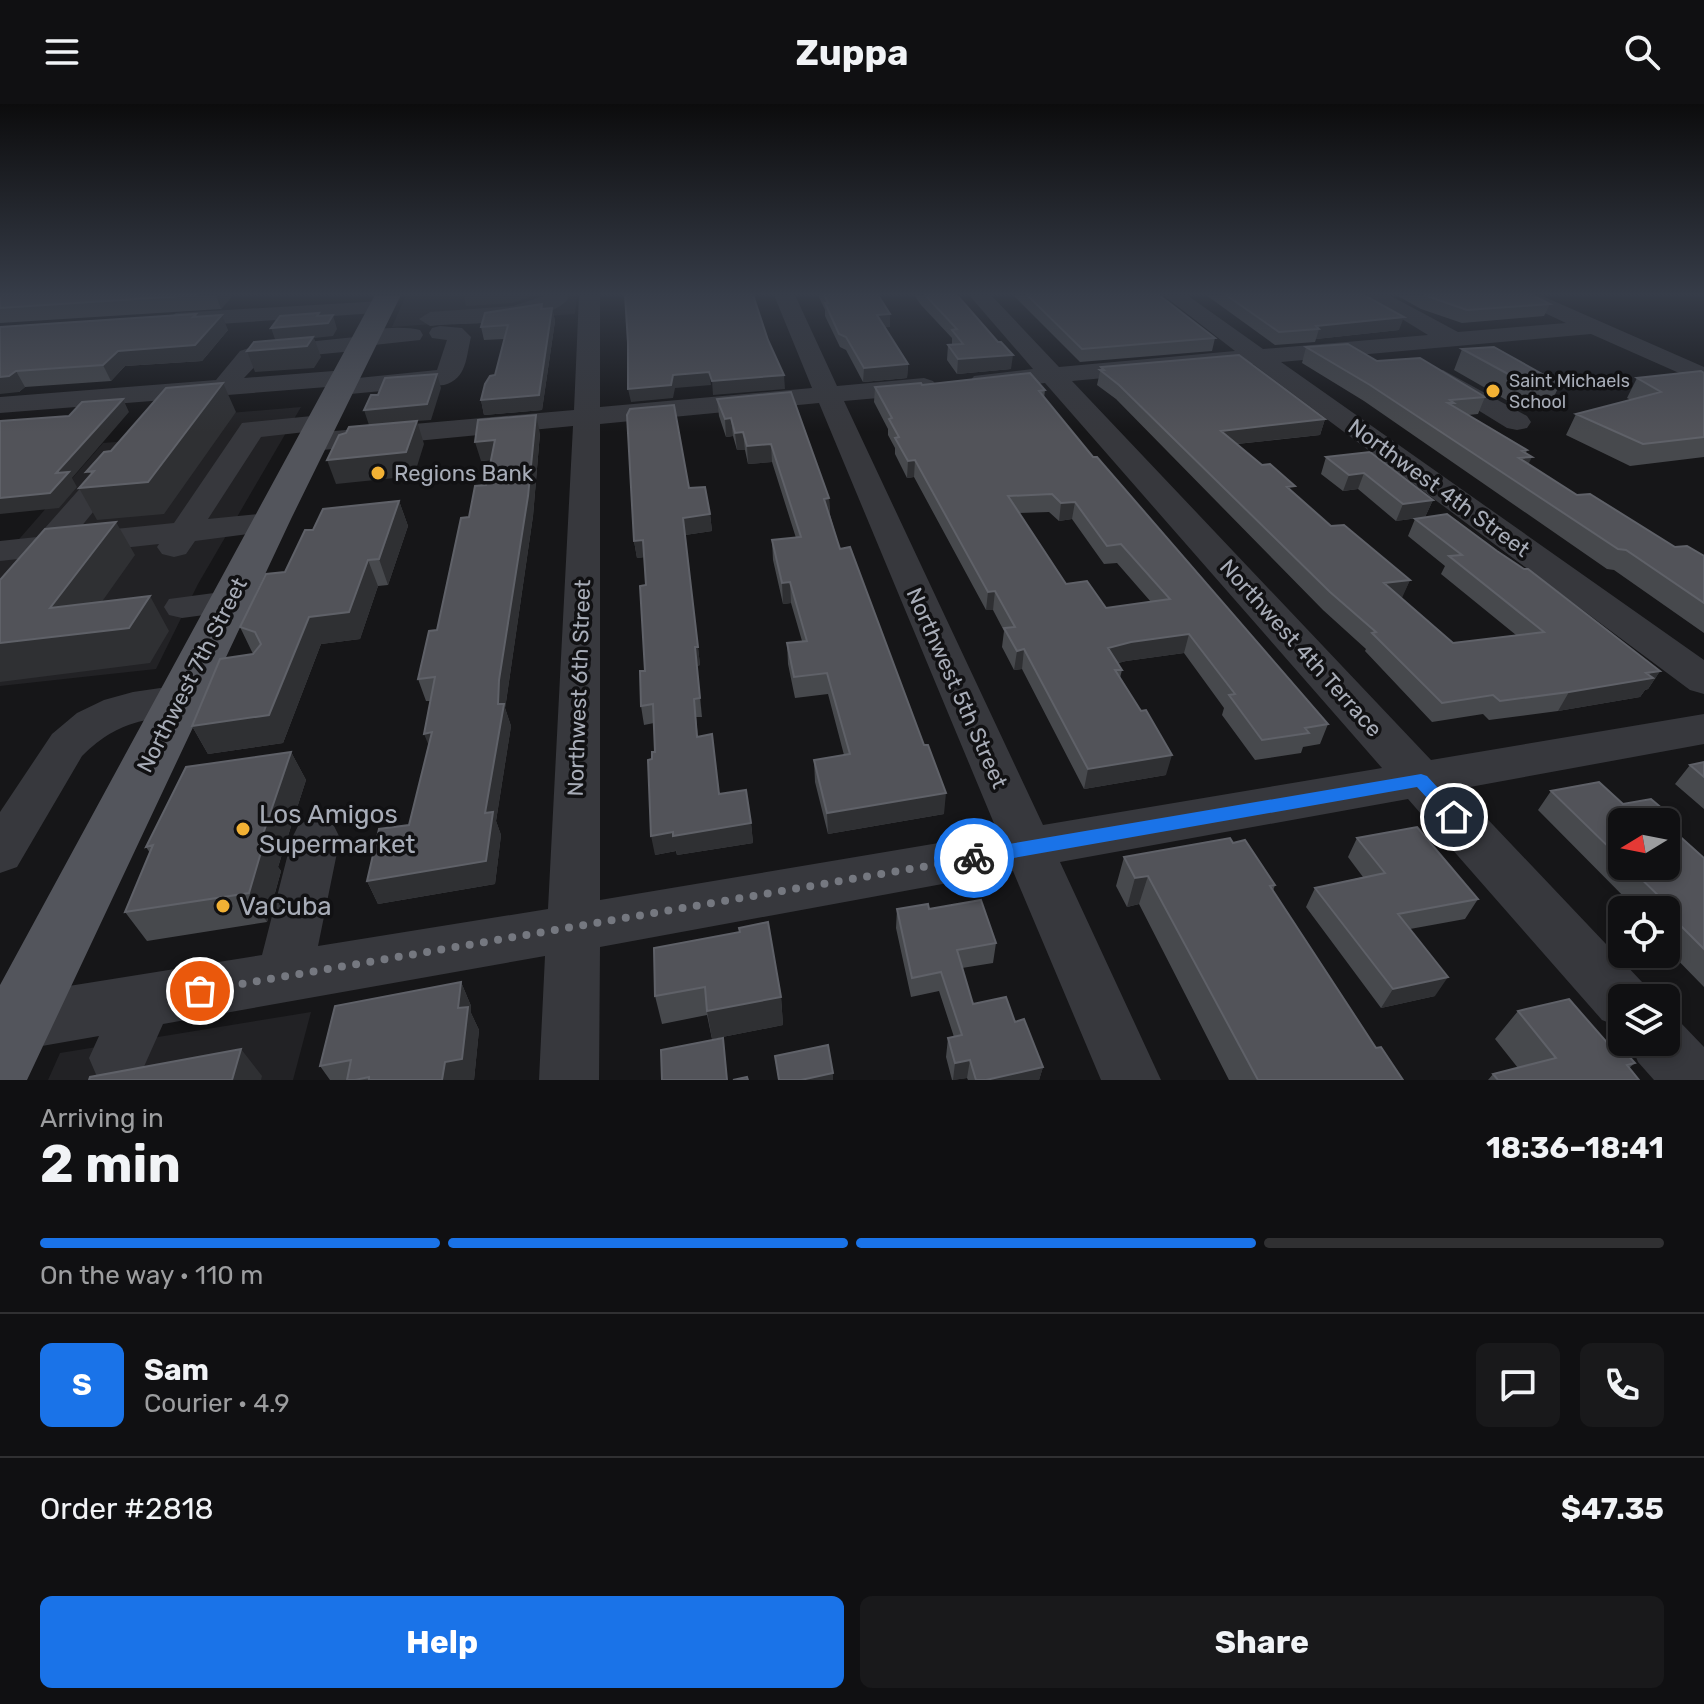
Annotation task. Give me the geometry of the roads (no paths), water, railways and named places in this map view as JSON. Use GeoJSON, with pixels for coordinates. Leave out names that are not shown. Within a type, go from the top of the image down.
{"type":"FeatureCollection","features":[{"type":"Feature","properties":{"kind":"main road","name":"Northwest 7th Street"},"geometry":{"type":"LineString","coordinates":[[12,1022],[172,686],[229,602],[360,351]]}},
{"type":"Feature","properties":{"kind":"street"},"geometry":{"type":"LineString","coordinates":[[0,405],[224,387],[391,341]]}},
{"type":"Feature","properties":{"kind":"street"},"geometry":{"type":"LineString","coordinates":[[360,351],[444,377],[451,372],[458,341]]}},
{"type":"Feature","properties":{"kind":"street","name":"Northwest 6th Street"},"geometry":{"type":"LineString","coordinates":[[569,1080],[589,341]]}},
{"type":"Feature","properties":{"kind":"street","name":"Northwest 5th Street"},"geometry":{"type":"LineString","coordinates":[[804,341],[1131,1080]]}},
{"type":"Feature","properties":{"kind":"street","name":"Northwest 4th Terrace"},"geometry":{"type":"LineString","coordinates":[[1021,341],[1608,986]]}},
{"type":"Feature","properties":{"kind":"street","name":"Northwest 4th Street"},"geometry":{"type":"LineString","coordinates":[[1236,341],[1704,680]]}},
{"type":"Feature","properties":{"kind":"street"},"geometry":{"type":"LineString","coordinates":[[224,387],[249,356],[257,353],[360,351],[587,416],[1436,341]]}},
{"type":"Feature","properties":{"kind":"street"},"geometry":{"type":"LineString","coordinates":[[1601,341],[1704,391]]}},
{"type":"Feature","properties":{"kind":"street"},"geometry":{"type":"LineString","coordinates":[[1613,341],[1704,376]]}},
{"type":"Feature","properties":{"kind":"street"},"geometry":{"type":"LineString","coordinates":[[1397,344],[1428,369],[1517,422]]}},
{"type":"Feature","properties":{"kind":"street"},"geometry":{"type":"LineString","coordinates":[[177,542],[252,429],[360,351]]}},
{"type":"Feature","properties":{"kind":"street"},"geometry":{"type":"LineString","coordinates":[[144,394],[164,372]]}},
{"type":"Feature","properties":{"kind":"street"},"geometry":{"type":"LineString","coordinates":[[0,602],[136,441]]}},
{"type":"Feature","properties":{"kind":"street"},"geometry":{"type":"LineString","coordinates":[[0,551],[47,546],[177,542],[269,523]]}},
{"type":"Feature","properties":{"kind":"street"},"geometry":{"type":"LineString","coordinates":[[182,607],[229,602]]}},
{"type":"Feature","properties":{"kind":"street"},"geometry":{"type":"LineString","coordinates":[[0,853],[67,745],[92,721],[172,686],[237,672]]}},
{"type":"Feature","properties":{"kind":"street"},"geometry":{"type":"LineString","coordinates":[[12,1022],[573,928],[1704,729]]}},
{"type":"Feature","properties":{"kind":"street"},"geometry":{"type":"LineString","coordinates":[[284,977],[316,838]]}},
{"type":"Feature","properties":{"kind":"street"},"geometry":{"type":"LineString","coordinates":[[119,1058],[144,1001]]}},
{"type":"Feature","properties":{"kind":"street"},"geometry":{"type":"LineString","coordinates":[[1672,1056],[1694,1080]]}},
{"type":"Feature","properties":{"kind":"place","name":"Saint Michaels School"},"geometry":{"type":"Point","coordinates":[1493,391]}},
{"type":"Feature","properties":{"kind":"place","name":"Regions Bank"},"geometry":{"type":"Point","coordinates":[378,473]}},
{"type":"Feature","properties":{"kind":"place","name":"Los Amigos Supermarket"},"geometry":{"type":"Point","coordinates":[243,829]}},
{"type":"Feature","properties":{"kind":"place","name":"VaCuba"},"geometry":{"type":"Point","coordinates":[223,906]}}]}
